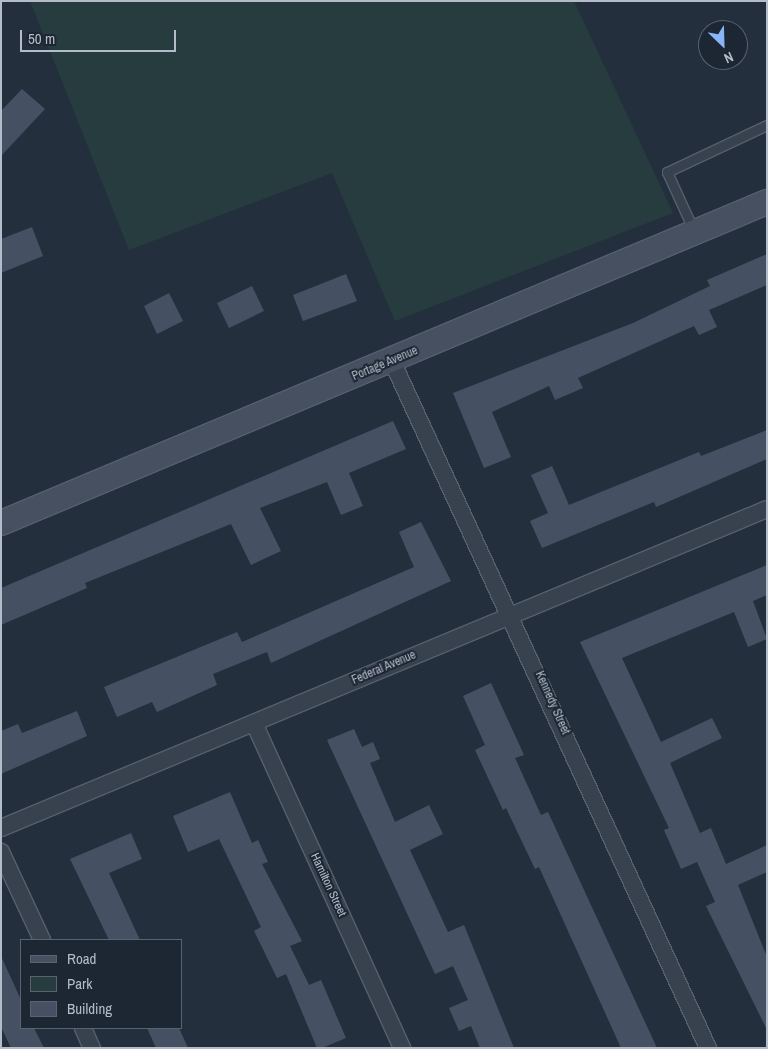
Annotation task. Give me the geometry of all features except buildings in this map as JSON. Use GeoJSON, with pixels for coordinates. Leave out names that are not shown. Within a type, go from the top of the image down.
{"type":"FeatureCollection","features":[{"type":"Feature","properties":{"kind":"street","name":"Portage Avenue"},"geometry":{"type":"LineString","coordinates":[[1,523],[392,361],[767,202]]}},
{"type":"Feature","properties":{"kind":"street","name":"Kennedy Street"},"geometry":{"type":"LineString","coordinates":[[392,361],[512,615],[708,1048]]}},
{"type":"Feature","properties":{"kind":"street","name":"Federal Avenue"},"geometry":{"type":"LineString","coordinates":[[1,828],[767,509]]}},
{"type":"Feature","properties":{"kind":"street","name":"Hamilton Street"},"geometry":{"type":"LineString","coordinates":[[254,723],[402,1048]]}},
{"type":"Feature","properties":{"kind":"street"},"geometry":{"type":"LineString","coordinates":[[1,852],[42,939]]}},
{"type":"Feature","properties":{"kind":"street"},"geometry":{"type":"LineString","coordinates":[[82,1029],[92,1048]]}},
{"type":"Feature","properties":{"kind":"lane"},"geometry":{"type":"LineString","coordinates":[[695,233],[667,172],[767,125]]}},
{"type":"Feature","properties":{"kind":"green space"},"geometry":{"type":"Polygon","coordinates":[[[30,1],[574,1],[673,213],[395,321],[332,173],[129,250],[30,1]]]}}]}
